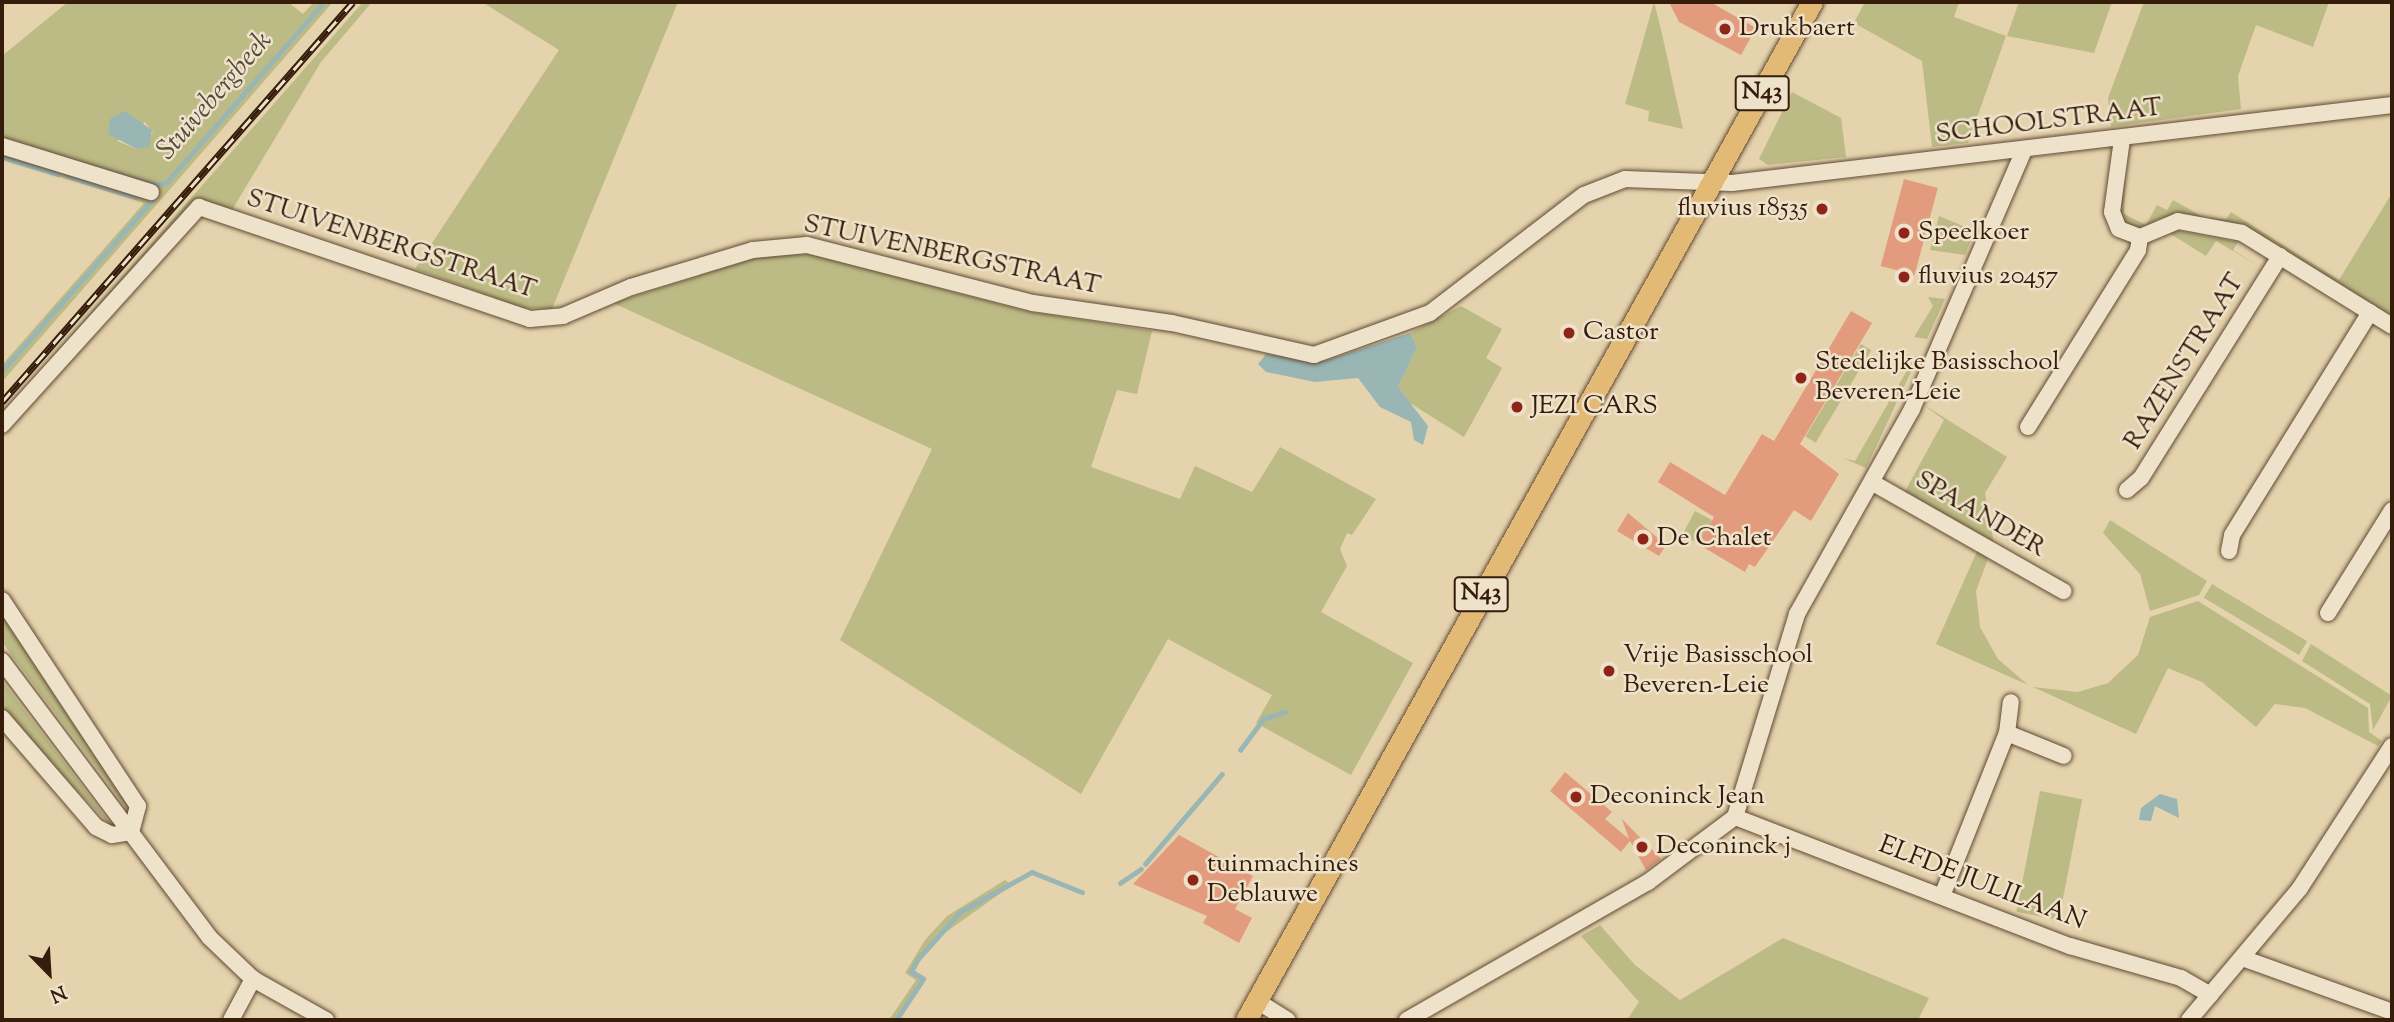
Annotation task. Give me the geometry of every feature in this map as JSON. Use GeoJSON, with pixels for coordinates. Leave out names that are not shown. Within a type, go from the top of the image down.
{"type":"FeatureCollection","features":[{"type":"Feature","properties":{"kind":"main road","name":"N43"},"geometry":{"type":"LineString","coordinates":[[1246,1020],[1812,2]]}},
{"type":"Feature","properties":{"kind":"street","name":"SCHOOLSTRAAT"},"geometry":{"type":"LineString","coordinates":[[1712,184],[2122,139],[2392,105]]}},
{"type":"Feature","properties":{"kind":"street"},"geometry":{"type":"LineString","coordinates":[[2122,139],[2112,217],[2119,229],[2140,237],[2178,221],[2234,230],[2392,326]]}},
{"type":"Feature","properties":{"kind":"street"},"geometry":{"type":"LineString","coordinates":[[2,146],[151,192]]}},
{"type":"Feature","properties":{"kind":"street"},"geometry":{"type":"LineString","coordinates":[[1407,1020],[1657,877],[1735,817],[1797,614],[1873,483],[2024,150]]}},
{"type":"Feature","properties":{"kind":"street","name":"STUIVENBERGSTRAAT"},"geometry":{"type":"LineString","coordinates":[[2,425],[199,207],[530,319],[563,316],[631,287],[753,250],[807,245],[1033,303],[1171,323],[1314,355],[1358,344],[1446,304],[1597,188],[1625,179],[1712,184]]}},
{"type":"Feature","properties":{"kind":"street"},"geometry":{"type":"LineString","coordinates":[[2028,427],[2138,250],[2140,237]]}},
{"type":"Feature","properties":{"kind":"street","name":"RAZENSTRAAT"},"geometry":{"type":"LineString","coordinates":[[2127,489],[2141,478],[2280,256]]}},
{"type":"Feature","properties":{"kind":"street"},"geometry":{"type":"LineString","coordinates":[[2229,551],[2232,535],[2370,312]]}},
{"type":"Feature","properties":{"kind":"street","name":"SPAANDER"},"geometry":{"type":"LineString","coordinates":[[1873,483],[2063,591]]}},
{"type":"Feature","properties":{"kind":"street"},"geometry":{"type":"LineString","coordinates":[[2328,613],[2392,510]]}},
{"type":"Feature","properties":{"kind":"street"},"geometry":{"type":"LineString","coordinates":[[2,600],[138,806],[131,832]]}},
{"type":"Feature","properties":{"kind":"street"},"geometry":{"type":"LineString","coordinates":[[2,661],[209,937],[253,979],[326,1020]]}},
{"type":"Feature","properties":{"kind":"street"},"geometry":{"type":"LineString","coordinates":[[1942,897],[2007,733],[2011,702]]}},
{"type":"Feature","properties":{"kind":"street"},"geometry":{"type":"LineString","coordinates":[[2,718],[96,827],[112,835],[131,832]]}},
{"type":"Feature","properties":{"kind":"street"},"geometry":{"type":"LineString","coordinates":[[2007,733],[2064,756]]}},
{"type":"Feature","properties":{"kind":"street"},"geometry":{"type":"LineString","coordinates":[[2189,1020],[2245,958],[2392,746]]}},
{"type":"Feature","properties":{"kind":"street","name":"ELFDE JULILAAN"},"geometry":{"type":"LineString","coordinates":[[1735,817],[2070,946],[2181,978],[2211,995]]}},
{"type":"Feature","properties":{"kind":"street"},"geometry":{"type":"LineString","coordinates":[[2245,958],[2392,1012]]}},
{"type":"Feature","properties":{"kind":"street"},"geometry":{"type":"LineString","coordinates":[[231,1020],[253,979]]}},
{"type":"Feature","properties":{"kind":"street"},"geometry":{"type":"LineString","coordinates":[[1256,1001],[1288,1020]]}},
{"type":"Feature","properties":{"kind":"shaded area"},"geometry":{"type":"Polygon","coordinates":[[[68,2],[288,2],[303,14],[314,2],[333,2],[2,382],[2,365],[144,203],[2,159],[2,56],[68,2]],[[145,122],[117,141],[137,149],[153,133],[145,122]]]}},
{"type":"Feature","properties":{"kind":"shaded area"},"geometry":{"type":"Polygon","coordinates":[[[363,2],[372,2],[321,62],[232,210],[197,201],[2,414],[363,2]]]}},
{"type":"Feature","properties":{"kind":"shaded area"},"geometry":{"type":"Polygon","coordinates":[[[482,2],[678,2],[552,309],[523,308],[415,269],[559,50],[482,2]]]}},
{"type":"Feature","properties":{"kind":"shaded area"},"geometry":{"type":"Polygon","coordinates":[[[1654,2],[1683,129],[1648,121],[1649,111],[1625,104],[1654,2]]]}},
{"type":"Feature","properties":{"kind":"shaded area"},"geometry":{"type":"Polygon","coordinates":[[[1865,2],[1959,2],[1954,17],[2006,36],[1968,143],[1932,147],[1922,61],[1854,23],[1865,2]]]}},
{"type":"Feature","properties":{"kind":"shaded area"},"geometry":{"type":"Polygon","coordinates":[[[2019,2],[2112,2],[2094,53],[2007,36],[2019,2]]]}},
{"type":"Feature","properties":{"kind":"shaded area"},"geometry":{"type":"Polygon","coordinates":[[[2144,2],[2329,2],[2313,47],[2256,25],[2238,76],[2241,109],[2111,127],[2108,98],[2144,2]]]}},
{"type":"Feature","properties":{"kind":"shaded area"},"geometry":{"type":"Polygon","coordinates":[[[1792,92],[1841,118],[1846,157],[1768,165],[1759,159],[1792,92]]]}},
{"type":"Feature","properties":{"kind":"shaded area"},"geometry":{"type":"Polygon","coordinates":[[[2126,156],[2124,214],[2146,225],[2157,205],[2167,210],[2173,200],[2205,218],[2226,219],[2231,212],[2339,280],[2392,193],[2392,320],[2248,230],[2181,215],[2158,219],[2141,231],[2119,221],[2126,156]]]}},
{"type":"Feature","properties":{"kind":"shaded area"},"geometry":{"type":"Polygon","coordinates":[[[1939,216],[1975,231],[1965,255],[1930,250],[1939,216]]]}},
{"type":"Feature","properties":{"kind":"shaded area"},"geometry":{"type":"Polygon","coordinates":[[[2175,230],[2238,242],[2233,250],[2264,269],[2216,241],[2206,256],[2166,231],[2175,230]]]}},
{"type":"Feature","properties":{"kind":"shaded area"},"geometry":{"type":"Polygon","coordinates":[[[810,254],[1026,311],[1152,331],[1137,394],[1117,390],[1091,467],[1180,499],[1195,466],[1252,492],[1280,447],[1376,499],[1352,535],[1347,533],[1340,549],[1347,566],[1321,612],[1413,663],[1351,775],[1256,723],[1272,695],[1168,639],[1081,794],[840,640],[932,449],[613,303],[761,256],[810,254]]]}},
{"type":"Feature","properties":{"kind":"shaded area"},"geometry":{"type":"Polygon","coordinates":[[[1928,297],[1945,299],[1927,339],[1914,337],[1933,306],[1928,297]]]}},
{"type":"Feature","properties":{"kind":"shaded area"},"geometry":{"type":"Polygon","coordinates":[[[1461,306],[1502,329],[1486,358],[1502,368],[1464,437],[1402,398],[1398,387],[1417,347],[1410,333],[1461,306]]]}},
{"type":"Feature","properties":{"kind":"shaded area"},"geometry":{"type":"Polygon","coordinates":[[[1861,344],[1871,350],[1816,443],[1805,437],[1861,344]]]}},
{"type":"Feature","properties":{"kind":"shaded area"},"geometry":{"type":"Polygon","coordinates":[[[1904,354],[1918,357],[1866,468],[1843,458],[1855,461],[1913,360],[1898,357],[1904,354]]]}},
{"type":"Feature","properties":{"kind":"shaded area"},"geometry":{"type":"Polygon","coordinates":[[[1924,405],[2007,457],[1985,493],[1994,544],[1904,493],[1944,420],[1924,405]]]}},
{"type":"Feature","properties":{"kind":"shaded area"},"geometry":{"type":"Polygon","coordinates":[[[1695,511],[1712,520],[1699,544],[1682,535],[1695,511]]]}},
{"type":"Feature","properties":{"kind":"shaded area"},"geometry":{"type":"Polygon","coordinates":[[[2110,520],[2207,581],[2199,595],[2150,611],[2140,574],[2103,533],[2110,520]]]}},
{"type":"Feature","properties":{"kind":"shaded area"},"geometry":{"type":"Polygon","coordinates":[[[1978,549],[1989,556],[1976,591],[1980,627],[1998,659],[2028,685],[1936,644],[1978,549]]]}},
{"type":"Feature","properties":{"kind":"shaded area"},"geometry":{"type":"Polygon","coordinates":[[[2212,584],[2307,641],[2299,655],[2204,598],[2212,584]]]}},
{"type":"Feature","properties":{"kind":"shaded area"},"geometry":{"type":"Polygon","coordinates":[[[2198,601],[2368,708],[2369,732],[2382,741],[2378,746],[2305,708],[2275,704],[2256,727],[2202,682],[2168,668],[2136,734],[2033,687],[2078,692],[2108,683],[2138,655],[2150,617],[2198,601]]]}},
{"type":"Feature","properties":{"kind":"shaded area"},"geometry":{"type":"Polygon","coordinates":[[[2,605],[134,806],[131,813],[2,642],[2,605]]]}},
{"type":"Feature","properties":{"kind":"shaded area"},"geometry":{"type":"Polygon","coordinates":[[[2311,644],[2392,696],[2373,730],[2370,704],[2302,661],[2311,644]]]}},
{"type":"Feature","properties":{"kind":"shaded area"},"geometry":{"type":"Polygon","coordinates":[[[2,681],[117,832],[2,713],[2,681]]]}},
{"type":"Feature","properties":{"kind":"shaded area"},"geometry":{"type":"Polygon","coordinates":[[[2040,791],[2082,799],[2059,920],[2017,912],[2040,791]]]}},
{"type":"Feature","properties":{"kind":"shaded area"},"geometry":{"type":"Polygon","coordinates":[[[1005,880],[1012,885],[935,940],[914,970],[926,978],[898,1020],[889,1020],[916,980],[905,973],[925,940],[947,916],[1005,880]]]}},
{"type":"Feature","properties":{"kind":"shaded area"},"geometry":{"type":"Polygon","coordinates":[[[1600,925],[1635,965],[1680,1000],[1783,938],[1929,998],[1918,1020],[1627,1020],[1639,1002],[1581,936],[1600,925]]]}},
{"type":"Feature","properties":{"kind":"water"},"geometry":{"type":"Polygon","coordinates":[[[125,111],[152,130],[149,147],[137,149],[108,134],[110,119],[125,111]]]}},
{"type":"Feature","properties":{"kind":"water"},"geometry":{"type":"Polygon","coordinates":[[[1410,333],[1417,347],[1398,387],[1428,426],[1423,445],[1414,440],[1411,422],[1380,407],[1358,378],[1315,382],[1266,372],[1258,364],[1266,354],[1324,361],[1410,333]]]}},
{"type":"Feature","properties":{"kind":"water"},"geometry":{"type":"Polygon","coordinates":[[[2160,794],[2177,799],[2179,818],[2155,806],[2151,821],[2139,820],[2141,808],[2160,794]]]}},
{"type":"Feature","properties":{"kind":"building","name":"Drukbaert"},"geometry":{"type":"Polygon","coordinates":[[[1669,2],[1710,2],[1756,28],[1741,55],[1679,22],[1669,2]]]}},
{"type":"Feature","properties":{"kind":"building","name":"Speelkoer"},"geometry":{"type":"Polygon","coordinates":[[[1904,179],[1938,188],[1915,275],[1881,266],[1904,179]]]}},
{"type":"Feature","properties":{"kind":"building","name":"Stedelijke Basisschool Beveren-Leie"},"geometry":{"type":"Polygon","coordinates":[[[1851,311],[1872,323],[1800,444],[1839,474],[1811,521],[1794,510],[1755,567],[1749,564],[1745,572],[1698,544],[1714,517],[1658,482],[1670,462],[1725,495],[1762,434],[1774,441],[1851,311]]]}},
{"type":"Feature","properties":{"kind":"building","name":"De Chalet"},"geometry":{"type":"Polygon","coordinates":[[[1628,513],[1666,545],[1659,556],[1617,531],[1628,513]]]}},
{"type":"Feature","properties":{"kind":"building"},"geometry":{"type":"Polygon","coordinates":[[[1565,772],[1612,812],[1605,819],[1629,839],[1622,819],[1661,859],[1646,870],[1630,841],[1621,852],[1550,791],[1565,772]]]}},
{"type":"Feature","properties":{"kind":"building","name":"tuinmachines Deblauwe"},"geometry":{"type":"Polygon","coordinates":[[[1179,835],[1253,876],[1235,909],[1252,918],[1239,943],[1203,923],[1207,916],[1133,884],[1179,835]]]}},
{"type":"Feature","properties":{"kind":"waterway","name":"Stuivebergbeek"},"geometry":{"type":"LineString","coordinates":[[95,167],[155,185],[167,182],[324,2]]}},
{"type":"Feature","properties":{"kind":"waterway"},"geometry":{"type":"LineString","coordinates":[[2,157],[58,174]]}},
{"type":"Feature","properties":{"kind":"waterway"},"geometry":{"type":"LineString","coordinates":[[68,176],[136,197]]}},
{"type":"Feature","properties":{"kind":"waterway"},"geometry":{"type":"LineString","coordinates":[[2,371],[152,200]]}},
{"type":"Feature","properties":{"kind":"waterway"},"geometry":{"type":"LineString","coordinates":[[1240,750],[1263,719],[1285,712]]}},
{"type":"Feature","properties":{"kind":"waterway"},"geometry":{"type":"LineString","coordinates":[[1145,864],[1222,774]]}},
{"type":"Feature","properties":{"kind":"waterway"},"geometry":{"type":"LineString","coordinates":[[1120,883],[1141,869]]}},
{"type":"Feature","properties":{"kind":"waterway"},"geometry":{"type":"LineString","coordinates":[[896,1020],[923,979],[911,972],[917,960],[960,912],[1032,872],[1082,892]]}},
{"type":"Feature","properties":{"kind":"railway"},"geometry":{"type":"LineString","coordinates":[[2,402],[353,2]]}},
{"type":"Feature","properties":{"kind":"place","name":"Drukbaert"},"geometry":{"type":"Point","coordinates":[1725,29]}},
{"type":"Feature","properties":{"kind":"place","name":"fluvius 18535"},"geometry":{"type":"Point","coordinates":[1822,209]}},
{"type":"Feature","properties":{"kind":"place","name":"Speelkoer"},"geometry":{"type":"Point","coordinates":[1904,233]}},
{"type":"Feature","properties":{"kind":"place","name":"fluvius 20457"},"geometry":{"type":"Point","coordinates":[1904,277]}},
{"type":"Feature","properties":{"kind":"place","name":"Castor"},"geometry":{"type":"Point","coordinates":[1569,333]}},
{"type":"Feature","properties":{"kind":"place","name":"Stedelijke Basisschool Beveren-Leie"},"geometry":{"type":"Point","coordinates":[1801,378]}},
{"type":"Feature","properties":{"kind":"place","name":"JEZI CARS"},"geometry":{"type":"Point","coordinates":[1517,407]}},
{"type":"Feature","properties":{"kind":"place","name":"De Chalet"},"geometry":{"type":"Point","coordinates":[1643,539]}},
{"type":"Feature","properties":{"kind":"place","name":"Vrije Basisschool Beveren-Leie"},"geometry":{"type":"Point","coordinates":[1609,671]}},
{"type":"Feature","properties":{"kind":"place","name":"Deconinck Jean"},"geometry":{"type":"Point","coordinates":[1576,797]}},
{"type":"Feature","properties":{"kind":"place","name":"Deconinck j"},"geometry":{"type":"Point","coordinates":[1642,847]}},
{"type":"Feature","properties":{"kind":"place","name":"tuinmachines Deblauwe"},"geometry":{"type":"Point","coordinates":[1193,880]}}]}
